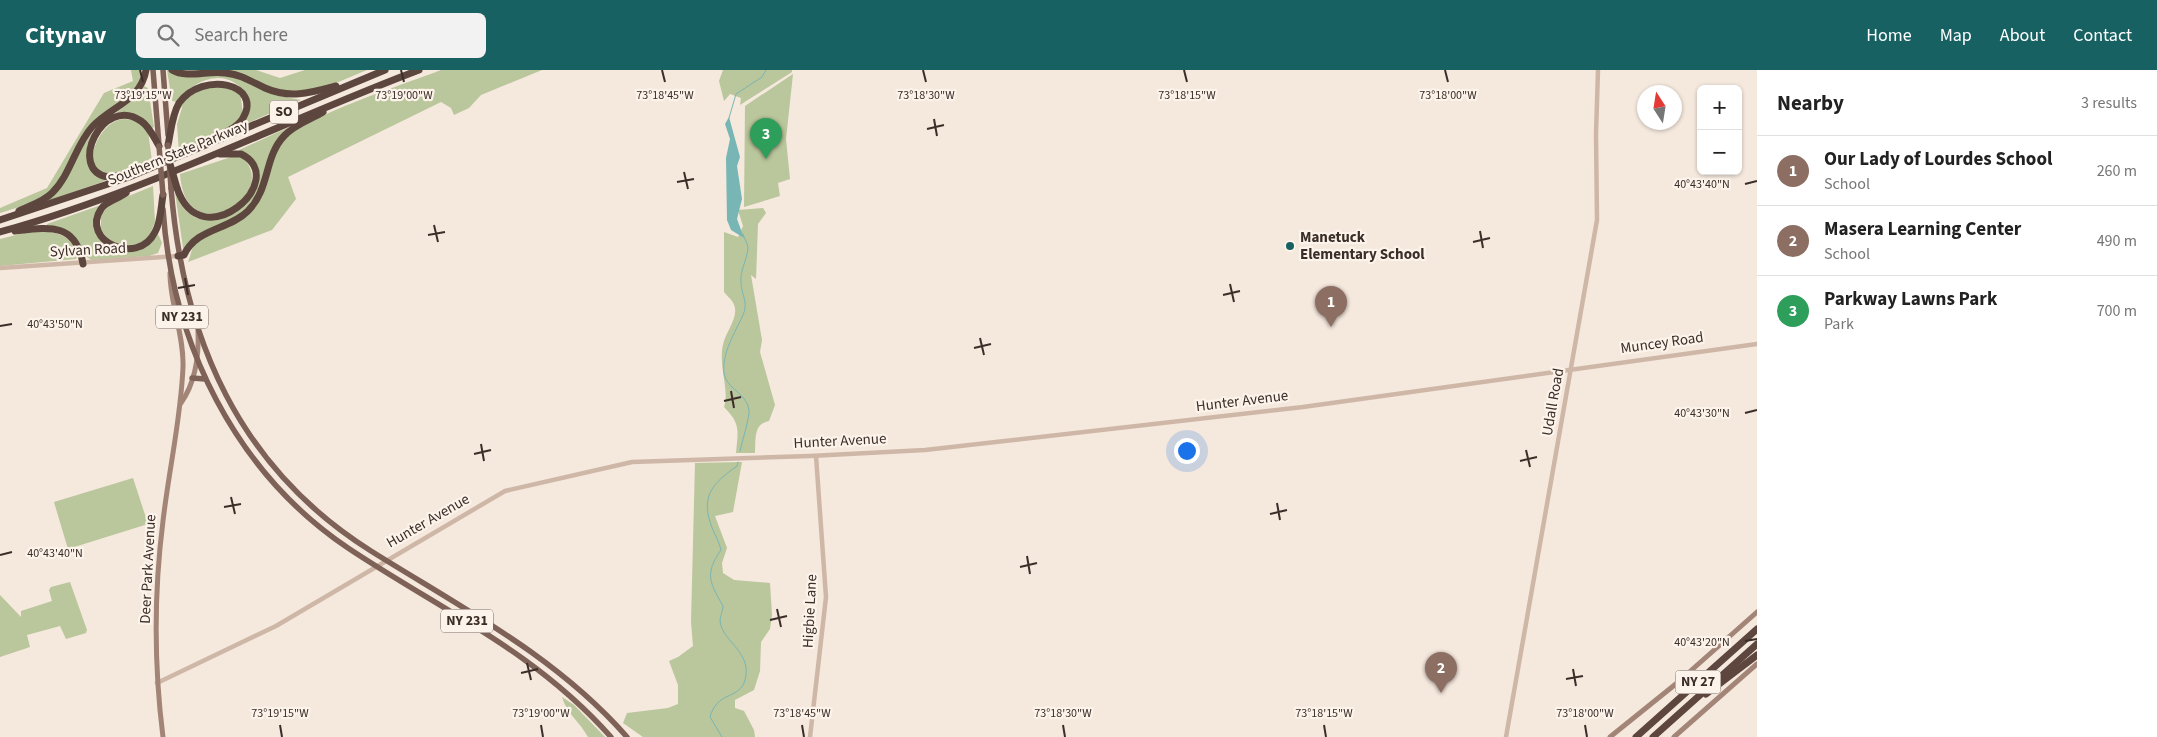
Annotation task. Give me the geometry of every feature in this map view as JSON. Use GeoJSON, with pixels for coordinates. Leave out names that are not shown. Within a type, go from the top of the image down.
{"type":"FeatureCollection","features":[{"type":"Feature","properties":{"kind":"highway"},"geometry":{"type":"LineString","coordinates":[[0,220],[40,202],[53,192],[88,131],[105,114],[135,95],[144,80],[146,70]]}},
{"type":"Feature","properties":{"kind":"highway"},"geometry":{"type":"LineString","coordinates":[[172,70],[182,74],[229,73],[271,90],[292,95],[310,94],[358,81]]}},
{"type":"Feature","properties":{"kind":"highway","name":"Southern State Parkway"},"geometry":{"type":"LineString","coordinates":[[0,220],[71,198],[146,170],[385,70]]}},
{"type":"Feature","properties":{"kind":"highway","name":"Southern State Parkway"},"geometry":{"type":"LineString","coordinates":[[0,233],[138,186],[419,70]]}},
{"type":"Feature","properties":{"kind":"highway"},"geometry":{"type":"LineString","coordinates":[[168,145],[176,110],[184,96],[205,83],[224,81],[233,85],[241,92],[246,103],[246,112],[238,125],[211,143]]}},
{"type":"Feature","properties":{"kind":"highway"},"geometry":{"type":"LineString","coordinates":[[178,256],[184,255],[199,236],[234,222],[247,213],[263,190],[271,156],[283,137],[296,126],[338,102]]}},
{"type":"Feature","properties":{"kind":"highway"},"geometry":{"type":"LineString","coordinates":[[146,170],[113,177],[99,174],[94,168],[90,157],[95,136],[111,119],[130,116],[145,124],[160,146]]}},
{"type":"Feature","properties":{"kind":"highway"},"geometry":{"type":"LineString","coordinates":[[170,164],[174,188],[186,206],[204,216],[222,216],[244,203],[253,189],[256,180],[252,163],[238,153],[210,156]]}},
{"type":"Feature","properties":{"kind":"highway"},"geometry":{"type":"LineString","coordinates":[[138,186],[106,204],[99,212],[97,222],[99,232],[113,246],[134,248],[150,239],[156,230],[162,195]]}},
{"type":"Feature","properties":{"kind":"highway"},"geometry":{"type":"LineString","coordinates":[[0,233],[37,228],[60,230],[76,241],[83,264]]}},
{"type":"Feature","properties":{"kind":"highway","name":"NY 27"},"geometry":{"type":"LineString","coordinates":[[1636,737],[1756,630]]}},
{"type":"Feature","properties":{"kind":"highway","name":"NY 27"},"geometry":{"type":"LineString","coordinates":[[1653,737],[1757,644]]}},
{"type":"Feature","properties":{"kind":"highway"},"geometry":{"type":"LineString","coordinates":[[1683,710],[1757,655]]}},
{"type":"Feature","properties":{"kind":"main road","name":"Deer Park Avenue"},"geometry":{"type":"LineString","coordinates":[[153,70],[170,286],[183,348],[181,403],[161,532],[156,596],[157,683],[163,737]]}},
{"type":"Feature","properties":{"kind":"main road"},"geometry":{"type":"LineString","coordinates":[[163,70],[170,164]]}},
{"type":"Feature","properties":{"kind":"main road","name":"Deer Park Avenue"},"geometry":{"type":"LineString","coordinates":[[174,188],[178,256],[187,297],[198,331],[197,360],[188,393],[181,403]]}},
{"type":"Feature","properties":{"kind":"main road","name":"NY 231"},"geometry":{"type":"LineString","coordinates":[[170,272],[182,316],[205,379],[229,424],[268,477],[324,530],[376,566],[499,640],[532,663],[573,698],[611,737]]}},
{"type":"Feature","properties":{"kind":"main road","name":"NY 231"},"geometry":{"type":"LineString","coordinates":[[198,331],[224,393],[245,427],[276,468],[322,515],[350,537],[541,657],[586,694],[627,737]]}},
{"type":"Feature","properties":{"kind":"main road"},"geometry":{"type":"LineString","coordinates":[[192,378],[205,379]]}},
{"type":"Feature","properties":{"kind":"main road"},"geometry":{"type":"LineString","coordinates":[[1610,737],[1670,689],[1757,612]]}},
{"type":"Feature","properties":{"kind":"main road"},"geometry":{"type":"LineString","coordinates":[[1674,737],[1757,664]]}},
{"type":"Feature","properties":{"kind":"street","name":"Udall Road"},"geometry":{"type":"LineString","coordinates":[[1506,737],[1597,220],[1596,134],[1598,70]]}},
{"type":"Feature","properties":{"kind":"street","name":"Sylvan Road"},"geometry":{"type":"LineString","coordinates":[[0,268],[83,264],[178,256]]}},
{"type":"Feature","properties":{"kind":"street","name":"Muncey Road"},"geometry":{"type":"LineString","coordinates":[[1571,369],[1757,344]]}},
{"type":"Feature","properties":{"kind":"street","name":"Hunter Avenue"},"geometry":{"type":"LineString","coordinates":[[157,683],[276,626],[505,491],[632,462],[816,456],[925,450],[1303,407],[1571,369]]}},
{"type":"Feature","properties":{"kind":"street","name":"Higbie Lane"},"geometry":{"type":"LineString","coordinates":[[810,737],[826,597],[816,456]]}},
{"type":"Feature","properties":{"kind":"green space"},"geometry":{"type":"Polygon","coordinates":[[[131,70],[142,70],[138,88],[97,119],[52,191],[32,203],[0,213],[0,208],[47,188],[104,93],[133,81],[131,70]]]}},
{"type":"Feature","properties":{"kind":"green space"},"geometry":{"type":"Polygon","coordinates":[[[167,70],[233,77],[281,96],[301,100],[243,125],[246,98],[244,91],[235,83],[219,78],[203,81],[188,90],[177,102],[172,101],[167,70]]]}},
{"type":"Feature","properties":{"kind":"green space"},"geometry":{"type":"Polygon","coordinates":[[[175,70],[256,70],[280,78],[305,70],[367,70],[317,91],[285,92],[238,73],[175,70]]]}},
{"type":"Feature","properties":{"kind":"green space"},"geometry":{"type":"Polygon","coordinates":[[[441,70],[542,70],[481,95],[469,108],[454,115],[451,108],[441,102],[288,177],[296,199],[272,230],[188,262],[193,246],[198,241],[244,219],[257,206],[266,187],[279,148],[285,139],[296,130],[334,110],[441,70]]]}},
{"type":"Feature","properties":{"kind":"green space"},"geometry":{"type":"Polygon","coordinates":[[[723,70],[792,70],[792,72],[740,105],[741,98],[730,94],[724,101],[719,81],[723,70]]]}},
{"type":"Feature","properties":{"kind":"green space"},"geometry":{"type":"Polygon","coordinates":[[[793,74],[786,139],[790,179],[778,183],[780,196],[744,207],[745,106],[793,74]]]}},
{"type":"Feature","properties":{"kind":"green space"},"geometry":{"type":"Polygon","coordinates":[[[144,86],[148,88],[154,127],[151,129],[121,112],[112,116],[139,95],[144,86]]]}},
{"type":"Feature","properties":{"kind":"green space"},"geometry":{"type":"Polygon","coordinates":[[[204,86],[234,89],[241,98],[243,115],[232,127],[179,153],[177,124],[181,106],[183,102],[204,86]]]}},
{"type":"Feature","properties":{"kind":"green space"},"geometry":{"type":"Polygon","coordinates":[[[125,119],[138,121],[148,131],[152,161],[121,174],[101,173],[95,167],[93,160],[97,142],[107,127],[125,119]]]}},
{"type":"Feature","properties":{"kind":"green space"},"geometry":{"type":"Polygon","coordinates":[[[287,128],[262,187],[242,215],[188,242],[185,249],[183,248],[175,192],[182,206],[191,215],[202,219],[214,220],[236,210],[246,201],[258,178],[239,150],[287,128]]]}},
{"type":"Feature","properties":{"kind":"green space"},"geometry":{"type":"Polygon","coordinates":[[[93,131],[87,147],[88,152],[105,181],[48,201],[93,131]]]}},
{"type":"Feature","properties":{"kind":"green space"},"geometry":{"type":"Polygon","coordinates":[[[234,156],[243,158],[251,173],[250,187],[241,200],[228,210],[212,214],[197,210],[186,198],[180,174],[234,156]]]}},
{"type":"Feature","properties":{"kind":"green space"},"geometry":{"type":"Polygon","coordinates":[[[153,186],[155,222],[148,239],[128,246],[116,244],[105,236],[101,229],[101,213],[114,202],[153,186]]]}},
{"type":"Feature","properties":{"kind":"green space"},"geometry":{"type":"Polygon","coordinates":[[[101,205],[97,213],[101,241],[108,247],[121,252],[140,250],[158,234],[162,243],[158,253],[149,256],[92,260],[86,256],[78,242],[69,233],[47,226],[47,224],[101,205]]]}},
{"type":"Feature","properties":{"kind":"green space"},"geometry":{"type":"Polygon","coordinates":[[[763,208],[766,213],[758,224],[756,279],[751,275],[762,340],[760,352],[775,405],[769,421],[760,425],[756,433],[755,453],[736,453],[736,423],[724,407],[726,393],[722,353],[724,340],[733,322],[735,308],[731,299],[724,292],[724,232],[738,237],[743,226],[738,210],[763,208]]]}},
{"type":"Feature","properties":{"kind":"green space"},"geometry":{"type":"Polygon","coordinates":[[[44,231],[56,233],[69,240],[79,254],[76,259],[0,266],[0,239],[28,232],[44,231]]]}},
{"type":"Feature","properties":{"kind":"green space"},"geometry":{"type":"Polygon","coordinates":[[[742,462],[733,512],[715,516],[727,548],[722,563],[723,573],[734,580],[770,583],[772,615],[770,629],[761,642],[760,671],[754,690],[735,700],[735,708],[744,711],[754,730],[755,737],[643,737],[623,723],[627,713],[668,708],[678,704],[678,685],[669,661],[693,646],[691,622],[695,463],[742,462]]]}},
{"type":"Feature","properties":{"kind":"green space"},"geometry":{"type":"Polygon","coordinates":[[[133,478],[148,524],[68,549],[54,502],[133,478]]]}},
{"type":"Feature","properties":{"kind":"green space"},"geometry":{"type":"Polygon","coordinates":[[[70,582],[87,630],[86,633],[66,639],[60,626],[27,635],[30,647],[0,657],[0,595],[21,617],[21,611],[52,601],[49,590],[51,587],[70,582]]]}},
{"type":"Feature","properties":{"kind":"green space"},"geometry":{"type":"Polygon","coordinates":[[[562,697],[574,705],[605,737],[588,737],[567,708],[562,697]]]}},
{"type":"Feature","properties":{"kind":"water"},"geometry":{"type":"Polygon","coordinates":[[[729,117],[740,157],[737,166],[742,199],[737,219],[744,238],[731,230],[727,220],[726,158],[730,139],[725,124],[729,117]]]}},
{"type":"Feature","properties":{"kind":"waterway"},"geometry":{"type":"LineString","coordinates":[[729,118],[736,94],[762,77],[766,70]]}},
{"type":"Feature","properties":{"kind":"waterway"},"geometry":{"type":"LineString","coordinates":[[740,451],[749,410],[745,399],[728,383],[724,373],[724,365],[730,343],[745,310],[741,278],[748,248],[743,234]]}},
{"type":"Feature","properties":{"kind":"waterway"},"geometry":{"type":"LineString","coordinates":[[722,737],[710,717],[717,703],[741,688],[746,673],[742,656],[726,635],[720,621],[723,606],[712,585],[711,572],[712,566],[721,550],[711,525],[707,505],[716,484],[737,466],[738,462]]}},
{"type":"Feature","properties":{"kind":"place","name":"Parkway Lawns Park"},"geometry":{"type":"Point","coordinates":[766,159]}},
{"type":"Feature","properties":{"kind":"place","name":"Manetuck Elementary School"},"geometry":{"type":"Point","coordinates":[1290,246]}},
{"type":"Feature","properties":{"kind":"place","name":"Our Lady of Lourdes School"},"geometry":{"type":"Point","coordinates":[1331,327]}},
{"type":"Feature","properties":{"kind":"place","name":"Masera Learning Center"},"geometry":{"type":"Point","coordinates":[1441,693]}}]}
